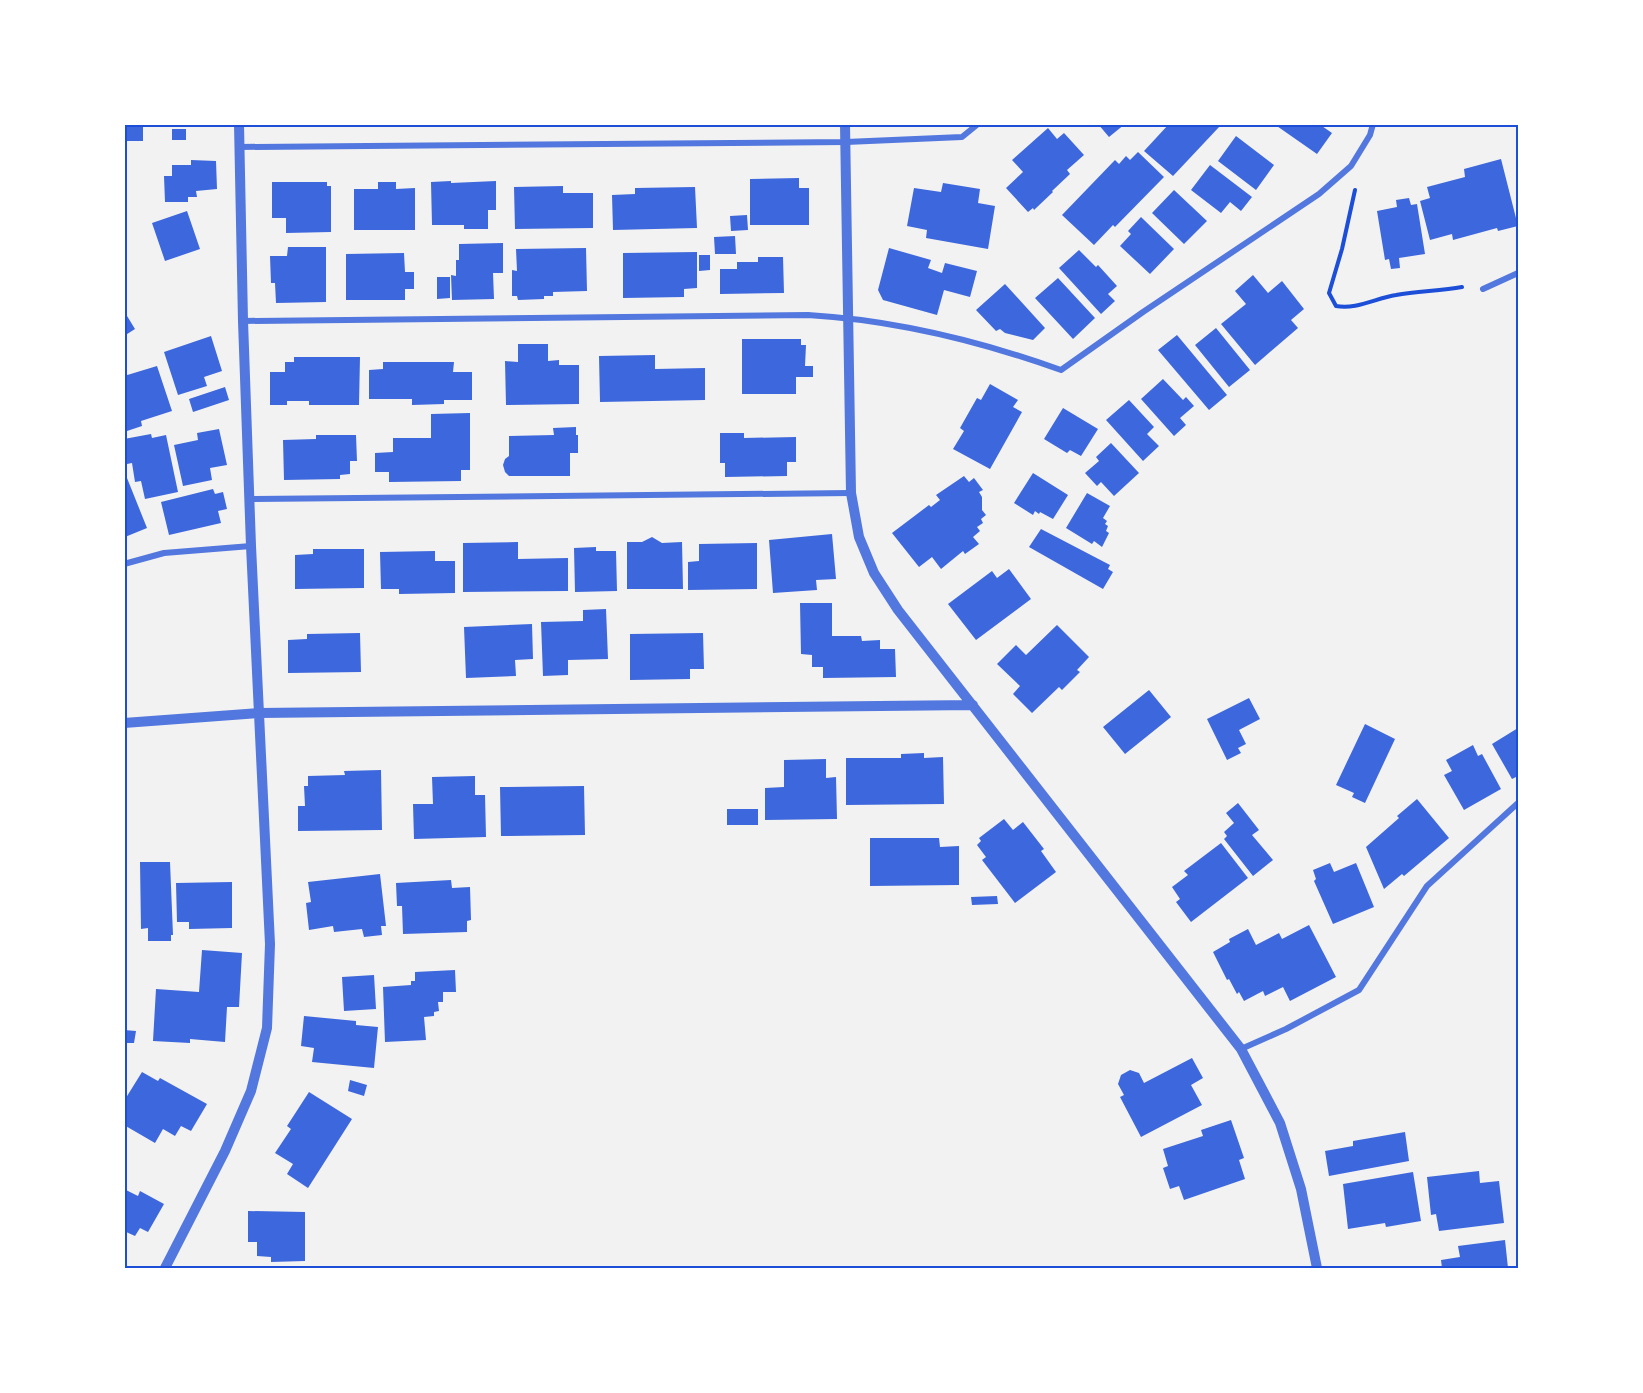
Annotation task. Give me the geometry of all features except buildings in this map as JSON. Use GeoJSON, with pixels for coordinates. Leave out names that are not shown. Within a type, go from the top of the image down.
{"type":"FeatureCollection","features":[{"type":"Feature","properties":{"kind":"street"},"geometry":{"type":"LineString","coordinates":[[165,1269],[225,1151],[251,1091],[267,1028],[270,944],[251,546],[239,124]]}},
{"type":"Feature","properties":{"kind":"street"},"geometry":{"type":"LineString","coordinates":[[845,124],[851,493],[859,537],[874,573],[898,610],[1241,1049],[1280,1123],[1301,1189],[1317,1269]]}},
{"type":"Feature","properties":{"kind":"street"},"geometry":{"type":"LineString","coordinates":[[238,147],[846,142],[962,137],[978,124]]}},
{"type":"Feature","properties":{"kind":"street"},"geometry":{"type":"LineString","coordinates":[[243,321],[808,315],[847,317],[892,324],[1009,351],[1061,370],[1319,194],[1351,166],[1370,135],[1372,124]]}},
{"type":"Feature","properties":{"kind":"street"},"geometry":{"type":"LineString","coordinates":[[1484,289],[1518,273]]}},
{"type":"Feature","properties":{"kind":"street"},"geometry":{"type":"LineString","coordinates":[[250,500],[851,493]]}},
{"type":"Feature","properties":{"kind":"street"},"geometry":{"type":"LineString","coordinates":[[124,564],[164,553],[251,546]]}},
{"type":"Feature","properties":{"kind":"street"},"geometry":{"type":"LineString","coordinates":[[124,723],[260,713],[973,705]]}},
{"type":"Feature","properties":{"kind":"street"},"geometry":{"type":"LineString","coordinates":[[1241,1049],[1286,1029],[1359,990],[1427,886],[1518,803]]}},
{"type":"Feature","properties":{"kind":"path"},"geometry":{"type":"LineString","coordinates":[[1351,166],[1358,174],[1342,249],[1329,293],[1336,306],[1345,308],[1396,295],[1436,292],[1473,285],[1484,289]]}}]}
